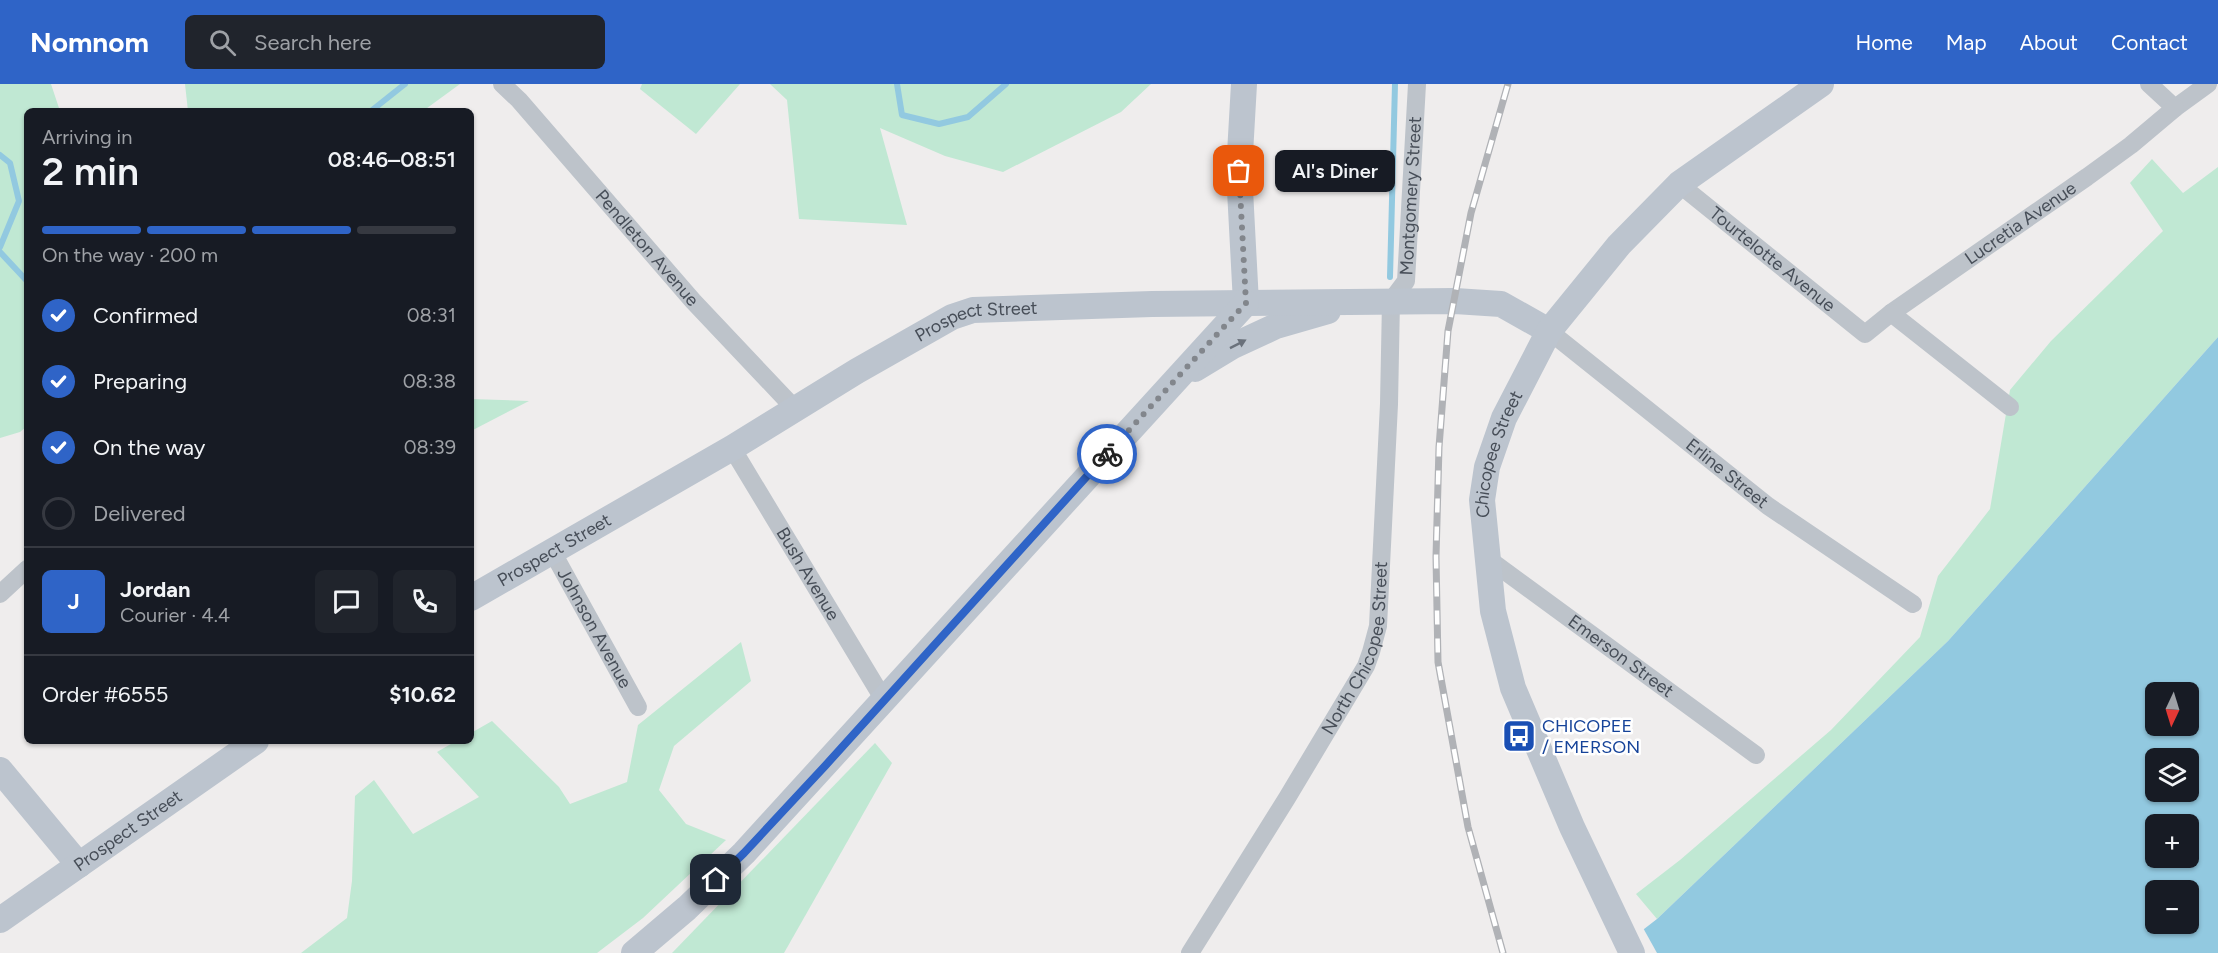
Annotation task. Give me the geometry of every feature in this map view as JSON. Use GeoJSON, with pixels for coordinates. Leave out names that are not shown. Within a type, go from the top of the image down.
{"type":"FeatureCollection","features":[{"type":"Feature","properties":{"kind":"main road"},"geometry":{"type":"LineString","coordinates":[[634,953],[687,908],[744,853],[1169,384],[1246,303],[1239,171],[1244,84]]}},
{"type":"Feature","properties":{"kind":"main road","name":"Chicopee Street"},"geometry":{"type":"LineString","coordinates":[[1626,942],[1572,827],[1513,688],[1493,611],[1482,500],[1487,467],[1504,418],[1549,332],[1619,245],[1679,184],[1821,84]]}},
{"type":"Feature","properties":{"kind":"main road","name":"Prospect Street"},"geometry":{"type":"LineString","coordinates":[[474,596],[732,448],[857,371],[952,317],[973,310],[1003,307],[1455,301],[1501,304],[1549,332]]}},
{"type":"Feature","properties":{"kind":"main road"},"geometry":{"type":"LineString","coordinates":[[1169,384],[1233,346],[1276,326],[1362,302]]}},
{"type":"Feature","properties":{"kind":"main road","name":"Prospect Street"},"geometry":{"type":"LineString","coordinates":[[0,920],[252,744]]}},
{"type":"Feature","properties":{"kind":"main road"},"geometry":{"type":"LineString","coordinates":[[0,770],[79,865]]}},
{"type":"Feature","properties":{"kind":"street","name":"Pendleton Avenue"},"geometry":{"type":"LineString","coordinates":[[502,84],[519,100],[693,301],[796,410]]}},
{"type":"Feature","properties":{"kind":"street","name":"Montgomery Street"},"geometry":{"type":"LineString","coordinates":[[1391,302],[1406,281],[1417,84]]}},
{"type":"Feature","properties":{"kind":"street"},"geometry":{"type":"LineString","coordinates":[[2149,84],[2175,108]]}},
{"type":"Feature","properties":{"kind":"street","name":"Lucretia Avenue"},"geometry":{"type":"LineString","coordinates":[[1865,334],[1891,313],[2131,145],[2208,84]]}},
{"type":"Feature","properties":{"kind":"street","name":"Tourtelotte Avenue"},"geometry":{"type":"LineString","coordinates":[[1679,184],[1865,334]]}},
{"type":"Feature","properties":{"kind":"street","name":"North Chicopee Street"},"geometry":{"type":"LineString","coordinates":[[1190,953],[1287,798],[1366,666],[1371,651],[1378,626],[1389,404],[1391,302]]}},
{"type":"Feature","properties":{"kind":"street"},"geometry":{"type":"LineString","coordinates":[[1891,313],[2010,407]]}},
{"type":"Feature","properties":{"kind":"street","name":"Erline Street"},"geometry":{"type":"LineString","coordinates":[[1549,332],[1768,506],[1913,604]]}},
{"type":"Feature","properties":{"kind":"street","name":"Bush Avenue"},"geometry":{"type":"LineString","coordinates":[[732,448],[884,700]]}},
{"type":"Feature","properties":{"kind":"street","name":"Johnson Avenue"},"geometry":{"type":"LineString","coordinates":[[552,551],[639,706]]}},
{"type":"Feature","properties":{"kind":"street","name":"Emerson Street"},"geometry":{"type":"LineString","coordinates":[[1487,558],[1756,755]]}},
{"type":"Feature","properties":{"kind":"street"},"geometry":{"type":"LineString","coordinates":[[0,594],[24,573]]}},
{"type":"Feature","properties":{"kind":"green space"},"geometry":{"type":"Polygon","coordinates":[[[0,84],[51,84],[59,108],[24,108],[24,429],[0,438],[0,84]]]}},
{"type":"Feature","properties":{"kind":"green space"},"geometry":{"type":"Polygon","coordinates":[[[185,84],[460,84],[427,108],[188,108],[185,84]]]}},
{"type":"Feature","properties":{"kind":"green space"},"geometry":{"type":"Polygon","coordinates":[[[642,84],[740,84],[696,134],[640,89],[642,84]]]}},
{"type":"Feature","properties":{"kind":"green space"},"geometry":{"type":"Polygon","coordinates":[[[770,84],[1151,84],[1121,112],[1003,172],[945,156],[880,128],[907,225],[799,219],[787,100],[770,84]]]}},
{"type":"Feature","properties":{"kind":"green space"},"geometry":{"type":"Polygon","coordinates":[[[2152,159],[2183,193],[2218,167],[2218,337],[1948,641],[1657,919],[1636,894],[1680,860],[1831,730],[1920,637],[1938,576],[1990,509],[2010,390],[2051,341],[2163,231],[2130,183],[2152,159]]]}},
{"type":"Feature","properties":{"kind":"green space"},"geometry":{"type":"Polygon","coordinates":[[[474,399],[529,401],[474,429],[474,399]]]}},
{"type":"Feature","properties":{"kind":"green space"},"geometry":{"type":"Polygon","coordinates":[[[741,642],[751,681],[674,746],[659,790],[686,824],[726,840],[643,918],[597,953],[301,953],[347,918],[352,881],[355,796],[374,780],[413,834],[479,797],[437,752],[451,744],[474,744],[474,731],[492,721],[559,787],[570,804],[627,782],[638,725],[741,642]]]}},
{"type":"Feature","properties":{"kind":"green space"},"geometry":{"type":"Polygon","coordinates":[[[875,743],[892,763],[784,953],[672,953],[875,743]]]}},
{"type":"Feature","properties":{"kind":"water"},"geometry":{"type":"Polygon","coordinates":[[[2218,337],[2218,953],[1613,953],[1657,919],[1948,641],[2218,337]]]}},
{"type":"Feature","properties":{"kind":"pier"},"geometry":{"type":"Polygon","coordinates":[[[1642,926],[1657,953],[1611,953],[1611,951],[1642,926]]]}},
{"type":"Feature","properties":{"kind":"waterway"},"geometry":{"type":"LineString","coordinates":[[375,108],[405,84]]}},
{"type":"Feature","properties":{"kind":"waterway"},"geometry":{"type":"LineString","coordinates":[[897,84],[902,115],[939,124],[968,117],[1006,84]]}},
{"type":"Feature","properties":{"kind":"waterway"},"geometry":{"type":"LineString","coordinates":[[1390,277],[1395,84]]}},
{"type":"Feature","properties":{"kind":"waterway"},"geometry":{"type":"LineString","coordinates":[[0,155],[10,163],[19,201],[0,247]]}},
{"type":"Feature","properties":{"kind":"waterway"},"geometry":{"type":"LineString","coordinates":[[0,252],[24,278]]}},
{"type":"Feature","properties":{"kind":"railway"},"geometry":{"type":"LineString","coordinates":[[1503,953],[1468,827],[1438,662],[1436,557],[1439,447],[1448,331],[1471,213],[1508,84]]}},
{"type":"Feature","properties":{"kind":"way so far"},"geometry":{"type":"LineString","coordinates":[[1107,454],[1246,303],[1239,171]]}},
{"type":"Feature","properties":{"kind":"place","name":"Al's Diner"},"geometry":{"type":"Point","coordinates":[1239,171]}},
{"type":"Feature","properties":{"kind":"place","name":"CHICOPEE / EMERSON"},"geometry":{"type":"Point","coordinates":[1519,736]}},
{"type":"Feature","properties":{"kind":"route"},"geometry":{"type":"LineString","coordinates":[[716,880],[825,766],[1107,454]]}}]}
